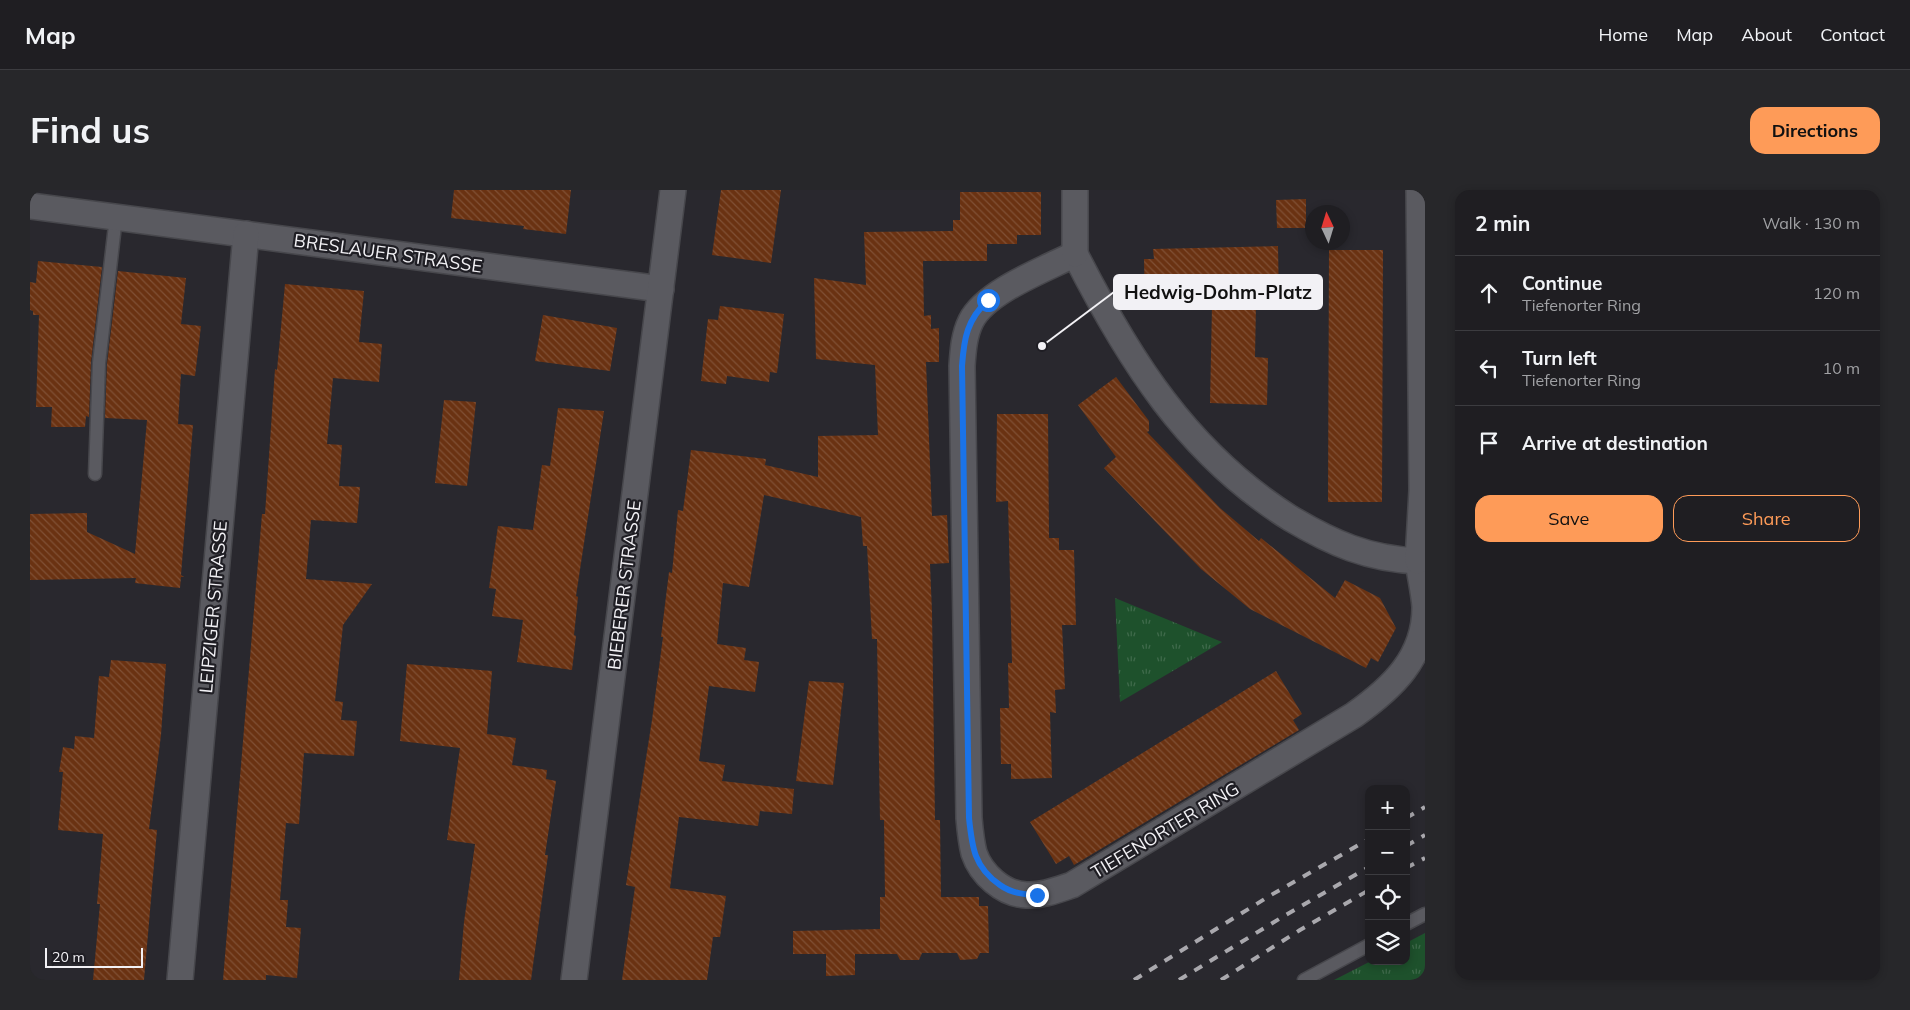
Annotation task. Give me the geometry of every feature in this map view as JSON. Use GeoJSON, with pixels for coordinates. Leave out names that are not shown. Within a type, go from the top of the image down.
{"type":"FeatureCollection","features":[{"type":"Feature","properties":{"kind":"street","name":"BIEBERER STRASSE"},"geometry":{"type":"LineString","coordinates":[[574,980],[673,190]]}},
{"type":"Feature","properties":{"kind":"street"},"geometry":{"type":"LineString","coordinates":[[1075,190],[1075,254],[1098,300],[1124,344],[1153,388],[1198,442],[1239,481],[1285,514],[1338,544],[1364,554],[1387,559],[1421,561]]}},
{"type":"Feature","properties":{"kind":"street","name":"TIEFENORTER RING"},"geometry":{"type":"LineString","coordinates":[[1075,254],[1009,287],[988,300],[971,320],[964,341],[962,366],[969,818],[971,839],[980,867],[989,877],[1006,889],[1024,895],[1053,892],[1072,885],[1354,715],[1382,695],[1406,668],[1422,631],[1425,608],[1421,561],[1419,190]]}},
{"type":"Feature","properties":{"kind":"street","name":"BRESLAUER STRASSE"},"geometry":{"type":"LineString","coordinates":[[30,206],[661,289]]}},
{"type":"Feature","properties":{"kind":"street","name":"LEIPZIGER STRASSE"},"geometry":{"type":"LineString","coordinates":[[180,980],[246,234]]}},
{"type":"Feature","properties":{"kind":"lane"},"geometry":{"type":"LineString","coordinates":[[95,474],[99,363],[116,217]]}},
{"type":"Feature","properties":{"kind":"lane"},"geometry":{"type":"LineString","coordinates":[[1410,922],[1425,914]]}},
{"type":"Feature","properties":{"kind":"lane"},"geometry":{"type":"LineString","coordinates":[[1304,980],[1365,947]]}},
{"type":"Feature","properties":{"kind":"green space"},"geometry":{"type":"Polygon","coordinates":[[[1115,598],[1222,642],[1120,702],[1115,598]]]}},
{"type":"Feature","properties":{"kind":"green space"},"geometry":{"type":"Polygon","coordinates":[[[1425,933],[1425,980],[1334,980],[1365,964],[1410,965],[1410,941],[1425,933]]]}},
{"type":"Feature","properties":{"kind":"building"},"geometry":{"type":"Polygon","coordinates":[[[454,190],[571,190],[566,234],[523,229],[524,226],[451,218],[454,190]]]}},
{"type":"Feature","properties":{"kind":"building"},"geometry":{"type":"Polygon","coordinates":[[[721,190],[781,190],[771,263],[712,255],[721,190]]]}},
{"type":"Feature","properties":{"kind":"building"},"geometry":{"type":"Polygon","coordinates":[[[960,192],[1041,192],[1041,235],[1017,235],[1017,244],[987,244],[987,261],[923,261],[924,316],[931,315],[931,329],[939,328],[939,362],[926,362],[932,516],[947,515],[949,563],[930,564],[935,820],[940,820],[941,897],[979,897],[979,906],[988,906],[989,953],[980,953],[977,959],[960,960],[957,953],[922,953],[919,960],[900,960],[897,954],[855,954],[855,975],[826,976],[826,954],[793,954],[793,931],[880,929],[880,897],[885,897],[884,820],[880,820],[877,639],[872,639],[867,546],[863,546],[861,517],[764,495],[749,587],[723,583],[717,644],[746,648],[744,660],[759,662],[755,692],[709,686],[699,761],[725,765],[722,781],[794,789],[792,814],[760,811],[758,826],[679,817],[670,888],[726,896],[720,937],[713,937],[707,980],[622,980],[635,887],[626,885],[652,720],[669,572],[672,573],[678,510],[683,511],[691,450],[766,459],[765,465],[818,477],[818,436],[878,435],[875,365],[816,359],[814,278],[866,285],[864,232],[953,231],[953,220],[960,220],[960,192]]]}},
{"type":"Feature","properties":{"kind":"building"},"geometry":{"type":"Polygon","coordinates":[[[1306,199],[1305,228],[1277,228],[1276,200],[1306,199]]]}},
{"type":"Feature","properties":{"kind":"building"},"geometry":{"type":"Polygon","coordinates":[[[1278,246],[1279,304],[1256,304],[1255,357],[1268,358],[1267,405],[1210,403],[1212,306],[1145,308],[1144,259],[1154,259],[1153,249],[1278,246]]]}},
{"type":"Feature","properties":{"kind":"building"},"geometry":{"type":"Polygon","coordinates":[[[1329,250],[1383,250],[1382,502],[1328,502],[1329,250]]]}},
{"type":"Feature","properties":{"kind":"building"},"geometry":{"type":"Polygon","coordinates":[[[38,261],[102,267],[91,362],[89,417],[86,416],[85,427],[51,427],[52,407],[36,407],[39,315],[33,315],[33,311],[30,310],[30,282],[36,283],[38,261]]]}},
{"type":"Feature","properties":{"kind":"building"},"geometry":{"type":"Polygon","coordinates":[[[118,271],[186,278],[181,324],[201,326],[195,376],[181,374],[178,424],[193,425],[181,575],[184,577],[181,577],[180,588],[135,583],[136,578],[30,580],[30,514],[87,513],[87,532],[135,554],[147,420],[105,418],[107,364],[118,271]]]}},
{"type":"Feature","properties":{"kind":"building"},"geometry":{"type":"Polygon","coordinates":[[[285,284],[364,291],[359,342],[382,344],[379,382],[333,378],[327,444],[342,445],[339,486],[360,487],[357,523],[311,520],[306,579],[372,584],[343,625],[335,701],[343,702],[341,720],[357,721],[354,756],[304,753],[299,824],[286,823],[280,900],[288,900],[286,927],[301,928],[297,978],[266,975],[266,980],[223,980],[262,514],[265,514],[275,369],[277,370],[285,284]]]}},
{"type":"Feature","properties":{"kind":"building"},"geometry":{"type":"Polygon","coordinates":[[[720,306],[784,314],[777,373],[770,372],[769,382],[727,376],[726,384],[701,381],[708,319],[718,320],[720,306]]]}},
{"type":"Feature","properties":{"kind":"building"},"geometry":{"type":"Polygon","coordinates":[[[543,315],[617,328],[610,371],[535,361],[543,315]]]}},
{"type":"Feature","properties":{"kind":"building"},"geometry":{"type":"Polygon","coordinates":[[[1116,377],[1149,421],[1149,431],[1147,432],[1220,508],[1259,541],[1261,538],[1335,598],[1345,580],[1380,598],[1396,628],[1378,662],[1371,658],[1366,668],[1250,609],[1201,569],[1104,468],[1116,457],[1078,405],[1116,377]]]}},
{"type":"Feature","properties":{"kind":"building"},"geometry":{"type":"Polygon","coordinates":[[[444,400],[476,402],[467,486],[435,483],[444,400]]]}},
{"type":"Feature","properties":{"kind":"building"},"geometry":{"type":"Polygon","coordinates":[[[558,408],[604,411],[576,596],[578,597],[574,635],[576,636],[572,670],[517,662],[523,620],[492,616],[496,589],[489,588],[498,526],[533,530],[542,465],[550,466],[558,408]]]}},
{"type":"Feature","properties":{"kind":"building"},"geometry":{"type":"Polygon","coordinates":[[[997,414],[1048,414],[1049,538],[1059,538],[1059,550],[1074,550],[1076,625],[1062,625],[1065,689],[1055,690],[1056,713],[1050,712],[1052,778],[1011,779],[1011,764],[1001,764],[1000,708],[1009,708],[1008,663],[1012,663],[1008,501],[996,502],[997,414]]]}},
{"type":"Feature","properties":{"kind":"building"},"geometry":{"type":"Polygon","coordinates":[[[111,660],[166,664],[161,735],[149,829],[157,830],[144,980],[93,980],[100,904],[97,904],[103,834],[58,830],[63,772],[59,772],[63,747],[74,749],[75,736],[94,738],[99,676],[109,677],[111,660]]]}},
{"type":"Feature","properties":{"kind":"building"},"geometry":{"type":"Polygon","coordinates":[[[407,664],[492,671],[487,734],[516,738],[512,765],[547,770],[546,779],[556,781],[545,855],[548,855],[531,980],[459,980],[464,922],[475,844],[447,840],[460,748],[400,741],[407,664]]]}},
{"type":"Feature","properties":{"kind":"building"},"geometry":{"type":"Polygon","coordinates":[[[1276,671],[1302,714],[1293,720],[1299,730],[1074,865],[1069,856],[1056,864],[1030,822],[1276,671]]]}},
{"type":"Feature","properties":{"kind":"building"},"geometry":{"type":"Polygon","coordinates":[[[809,681],[844,683],[833,785],[796,781],[809,681]]]}},
{"type":"Feature","properties":{"kind":"railway"},"geometry":{"type":"LineString","coordinates":[[1410,816],[1425,807]]}},
{"type":"Feature","properties":{"kind":"railway"},"geometry":{"type":"LineString","coordinates":[[1410,844],[1425,835]]}},
{"type":"Feature","properties":{"kind":"railway"},"geometry":{"type":"LineString","coordinates":[[1134,980],[1271,895],[1365,841]]}},
{"type":"Feature","properties":{"kind":"railway"},"geometry":{"type":"LineString","coordinates":[[1410,866],[1425,858]]}},
{"type":"Feature","properties":{"kind":"railway"},"geometry":{"type":"LineString","coordinates":[[1179,980],[1365,869]]}},
{"type":"Feature","properties":{"kind":"railway"},"geometry":{"type":"LineString","coordinates":[[1221,980],[1300,930],[1365,892]]}},
{"type":"Feature","properties":{"kind":"place","name":"Hedwig-Dohm-Platz"},"geometry":{"type":"Point","coordinates":[1042,346]}},
{"type":"Feature","properties":{"kind":"route"},"geometry":{"type":"LineString","coordinates":[[988,300],[971,320],[964,341],[962,366],[969,818],[974,853],[980,867],[989,877],[1006,889],[1024,895],[1037,895]]}}]}
